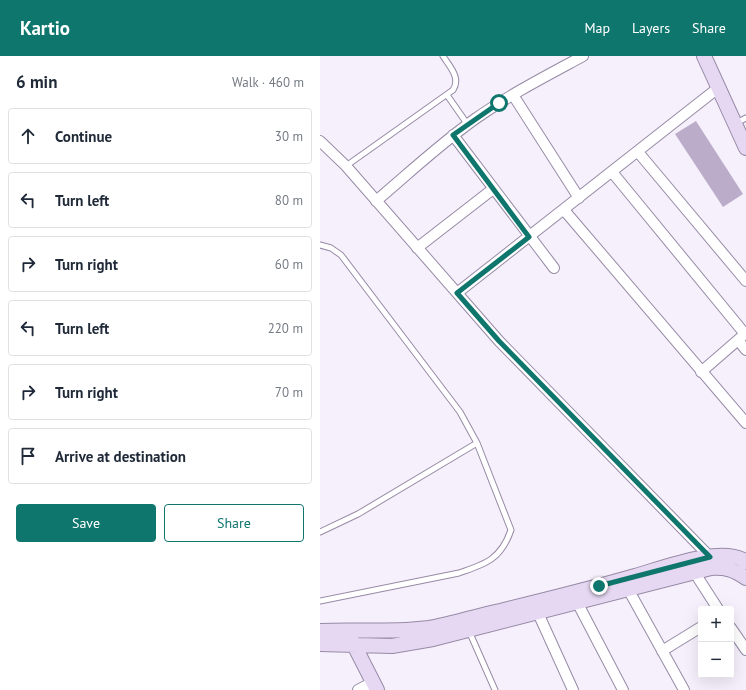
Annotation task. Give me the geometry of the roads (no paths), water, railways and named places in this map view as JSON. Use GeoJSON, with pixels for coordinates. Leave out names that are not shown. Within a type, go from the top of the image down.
{"type":"FeatureCollection","features":[{"type":"Feature","properties":{"kind":"main road"},"geometry":{"type":"LineString","coordinates":[[704,56],[718,88],[740,121],[746,148]]}},
{"type":"Feature","properties":{"kind":"main road"},"geometry":{"type":"LineString","coordinates":[[320,631],[346,630],[393,632],[430,628],[599,586],[734,557],[746,562]]}},
{"type":"Feature","properties":{"kind":"main road"},"geometry":{"type":"LineString","coordinates":[[715,562],[734,570],[746,578]]}},
{"type":"Feature","properties":{"kind":"main road"},"geometry":{"type":"LineString","coordinates":[[320,644],[392,646],[433,639],[628,589],[691,567]]}},
{"type":"Feature","properties":{"kind":"main road"},"geometry":{"type":"LineString","coordinates":[[346,630],[375,686]]}},
{"type":"Feature","properties":{"kind":"street"},"geometry":{"type":"LineString","coordinates":[[376,201],[453,135],[513,95],[583,56]]}},
{"type":"Feature","properties":{"kind":"street"},"geometry":{"type":"LineString","coordinates":[[457,293],[718,88]]}},
{"type":"Feature","properties":{"kind":"street"},"geometry":{"type":"LineString","coordinates":[[513,95],[578,198]]}},
{"type":"Feature","properties":{"kind":"street"},"geometry":{"type":"LineString","coordinates":[[453,135],[554,268]]}},
{"type":"Feature","properties":{"kind":"street"},"geometry":{"type":"LineString","coordinates":[[320,141],[346,166],[499,341],[715,562]]}},
{"type":"Feature","properties":{"kind":"street"},"geometry":{"type":"LineString","coordinates":[[638,152],[746,281]]}},
{"type":"Feature","properties":{"kind":"street"},"geometry":{"type":"LineString","coordinates":[[612,172],[743,336],[746,350]]}},
{"type":"Feature","properties":{"kind":"street"},"geometry":{"type":"LineString","coordinates":[[417,248],[493,189]]}},
{"type":"Feature","properties":{"kind":"street"},"geometry":{"type":"LineString","coordinates":[[564,210],[746,423]]}},
{"type":"Feature","properties":{"kind":"street"},"geometry":{"type":"LineString","coordinates":[[701,372],[743,336]]}},
{"type":"Feature","properties":{"kind":"street"},"geometry":{"type":"LineString","coordinates":[[691,567],[716,606]]}},
{"type":"Feature","properties":{"kind":"street"},"geometry":{"type":"LineString","coordinates":[[628,589],[684,690]]}},
{"type":"Feature","properties":{"kind":"street"},"geometry":{"type":"LineString","coordinates":[[577,602],[623,690]]}},
{"type":"Feature","properties":{"kind":"street"},"geometry":{"type":"LineString","coordinates":[[538,613],[572,690]]}},
{"type":"Feature","properties":{"kind":"street"},"geometry":{"type":"LineString","coordinates":[[662,651],[698,629]]}},
{"type":"Feature","properties":{"kind":"street"},"geometry":{"type":"LineString","coordinates":[[734,632],[746,650]]}},
{"type":"Feature","properties":{"kind":"street"},"geometry":{"type":"LineString","coordinates":[[358,690],[375,686]]}},
{"type":"Feature","properties":{"kind":"lane"},"geometry":{"type":"LineString","coordinates":[[346,166],[447,96],[456,86],[456,78],[444,56]]}},
{"type":"Feature","properties":{"kind":"lane"},"geometry":{"type":"LineString","coordinates":[[447,96],[468,125]]}},
{"type":"Feature","properties":{"kind":"lane"},"geometry":{"type":"LineString","coordinates":[[320,245],[331,248],[341,255],[460,412],[478,443],[511,530],[506,545],[497,556],[479,566],[459,572],[320,601]]}},
{"type":"Feature","properties":{"kind":"lane"},"geometry":{"type":"LineString","coordinates":[[320,532],[358,514],[478,443]]}},
{"type":"Feature","properties":{"kind":"lane"},"geometry":{"type":"LineString","coordinates":[[468,630],[494,690]]}}]}
